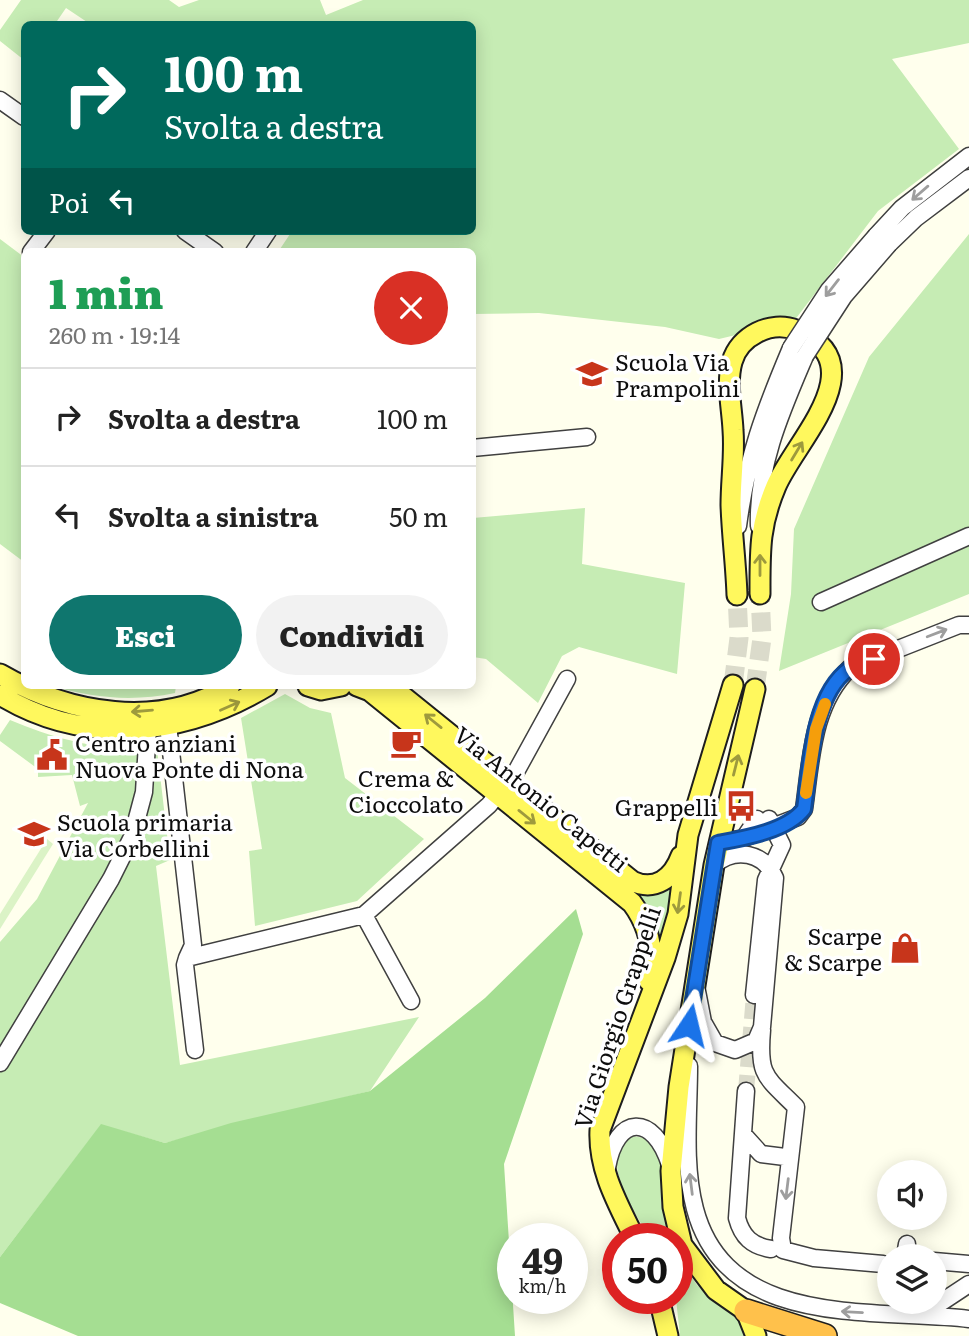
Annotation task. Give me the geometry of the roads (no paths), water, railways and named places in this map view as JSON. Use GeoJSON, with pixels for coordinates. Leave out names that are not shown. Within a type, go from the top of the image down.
{"type":"FeatureCollection","features":[{"type":"Feature","properties":{"kind":"highway"},"geometry":{"type":"LineString","coordinates":[[746,1311],[825,1336]]}},
{"type":"Feature","properties":{"kind":"main road"},"geometry":{"type":"LineString","coordinates":[[737,595],[736,546],[732,520],[733,433],[729,385],[733,360],[744,342],[758,331],[784,327],[796,330],[819,346],[830,363],[832,378],[828,399],[778,483],[760,535],[760,594]]}},
{"type":"Feature","properties":{"kind":"main road","name":"Via Giorgio Grappelli"},"geometry":{"type":"LineString","coordinates":[[627,1223],[605,1176],[601,1159],[600,1130],[678,914],[688,835],[733,685]]}},
{"type":"Feature","properties":{"kind":"main road"},"geometry":{"type":"LineString","coordinates":[[4,692],[86,709],[130,712],[205,701],[225,689]]}},
{"type":"Feature","properties":{"kind":"main road"},"geometry":{"type":"LineString","coordinates":[[4,692],[52,719],[80,726],[148,729],[231,708],[262,689]]}},
{"type":"Feature","properties":{"kind":"main road","name":"Via Antonio Capetti"},"geometry":{"type":"LineString","coordinates":[[365,689],[504,788]]}},
{"type":"Feature","properties":{"kind":"main road","name":"Via Antonio Capetti"},"geometry":{"type":"LineString","coordinates":[[393,689],[504,788],[620,883],[639,912],[649,941],[652,967],[642,1018]]}},
{"type":"Feature","properties":{"kind":"main road"},"geometry":{"type":"LineString","coordinates":[[755,689],[714,864],[689,1025],[671,1171],[673,1207],[682,1245],[716,1290],[746,1311],[756,1336]]}},
{"type":"Feature","properties":{"kind":"main road","name":"Via Antonio Capetti"},"geometry":{"type":"LineString","coordinates":[[620,883],[647,886],[666,879],[676,868],[688,835]]}},
{"type":"Feature","properties":{"kind":"main road"},"geometry":{"type":"LineString","coordinates":[[663,1314],[668,1336]]}},
{"type":"Feature","properties":{"kind":"street"},"geometry":{"type":"LineString","coordinates":[[0,100],[21,115]]}},
{"type":"Feature","properties":{"kind":"street"},"geometry":{"type":"LineString","coordinates":[[736,546],[743,487],[758,427],[798,352],[844,296],[921,191],[969,156]]}},
{"type":"Feature","properties":{"kind":"street"},"geometry":{"type":"LineString","coordinates":[[883,240],[969,178]]}},
{"type":"Feature","properties":{"kind":"street"},"geometry":{"type":"LineString","coordinates":[[191,235],[209,248]]}},
{"type":"Feature","properties":{"kind":"street"},"geometry":{"type":"LineString","coordinates":[[760,535],[759,508],[766,460],[798,352]]}},
{"type":"Feature","properties":{"kind":"street"},"geometry":{"type":"LineString","coordinates":[[476,448],[587,437]]}},
{"type":"Feature","properties":{"kind":"street"},"geometry":{"type":"LineString","coordinates":[[821,602],[969,536]]}},
{"type":"Feature","properties":{"kind":"street"},"geometry":{"type":"LineString","coordinates":[[718,843],[744,838],[766,822],[798,817],[804,809],[816,729],[831,689],[850,668],[959,625],[969,625]]}},
{"type":"Feature","properties":{"kind":"street","name":"Via Antonio Capetti"},"geometry":{"type":"LineString","coordinates":[[504,788],[567,679]]}},
{"type":"Feature","properties":{"kind":"street"},"geometry":{"type":"LineString","coordinates":[[168,725],[193,945],[185,965],[195,1050]]}},
{"type":"Feature","properties":{"kind":"street"},"geometry":{"type":"LineString","coordinates":[[0,1063],[111,879],[132,837],[144,792],[148,729]]}},
{"type":"Feature","properties":{"kind":"street"},"geometry":{"type":"LineString","coordinates":[[187,958],[364,915],[489,805],[504,788]]}},
{"type":"Feature","properties":{"kind":"street"},"geometry":{"type":"LineString","coordinates":[[754,995],[766,880],[782,845],[766,822]]}},
{"type":"Feature","properties":{"kind":"street"},"geometry":{"type":"LineString","coordinates":[[714,864],[729,854],[739,853],[759,859],[771,869],[775,890],[760,1062],[763,1073],[796,1107],[781,1238],[783,1250],[814,1258],[877,1263]]}},
{"type":"Feature","properties":{"kind":"street"},"geometry":{"type":"LineString","coordinates":[[364,915],[411,1001]]}},
{"type":"Feature","properties":{"kind":"street"},"geometry":{"type":"LineString","coordinates":[[696,986],[703,1022],[715,1043],[728,1050],[748,1046],[755,1041],[762,1027]]}},
{"type":"Feature","properties":{"kind":"street"},"geometry":{"type":"LineString","coordinates":[[689,1025],[688,1160],[694,1207],[704,1236],[730,1269],[759,1289],[790,1302],[842,1312],[969,1319]]}},
{"type":"Feature","properties":{"kind":"street"},"geometry":{"type":"LineString","coordinates":[[746,1091],[737,1218],[740,1231],[750,1242],[771,1249]]}},
{"type":"Feature","properties":{"kind":"street"},"geometry":{"type":"LineString","coordinates":[[605,1176],[613,1143],[624,1131],[634,1127],[647,1128],[658,1136],[671,1171]]}},
{"type":"Feature","properties":{"kind":"street"},"geometry":{"type":"LineString","coordinates":[[743,1134],[761,1154],[785,1157]]}},
{"type":"Feature","properties":{"kind":"street"},"geometry":{"type":"LineString","coordinates":[[947,1262],[969,1264]]}},
{"type":"Feature","properties":{"kind":"street"},"geometry":{"type":"LineString","coordinates":[[922,1315],[969,1284]]}},
{"type":"Feature","properties":{"kind":"tunnel"},"geometry":{"type":"LineString","coordinates":[[755,689],[762,638],[760,594]]}},
{"type":"Feature","properties":{"kind":"tunnel"},"geometry":{"type":"LineString","coordinates":[[733,685],[739,638],[737,595]]}},
{"type":"Feature","properties":{"kind":"tunnel"},"geometry":{"type":"LineString","coordinates":[[746,1091],[754,995]]}},
{"type":"Feature","properties":{"kind":"place","name":"Scuola Via Prampolini"},"geometry":{"type":"Point","coordinates":[592,374]}},
{"type":"Feature","properties":{"kind":"place","name":"Crema & Cioccolato"},"geometry":{"type":"Point","coordinates":[406,743]}},
{"type":"Feature","properties":{"kind":"place","name":"Centro anziani Nuova Ponte di Nona"},"geometry":{"type":"Point","coordinates":[52,755]}},
{"type":"Feature","properties":{"kind":"place","name":"Grappelli"},"geometry":{"type":"Point","coordinates":[741,806]}},
{"type":"Feature","properties":{"kind":"place","name":"Scuola primaria Via Corbellini"},"geometry":{"type":"Point","coordinates":[34,834]}},
{"type":"Feature","properties":{"kind":"place","name":"Scarpe & Scarpe"},"geometry":{"type":"Point","coordinates":[905,948]}}]}
